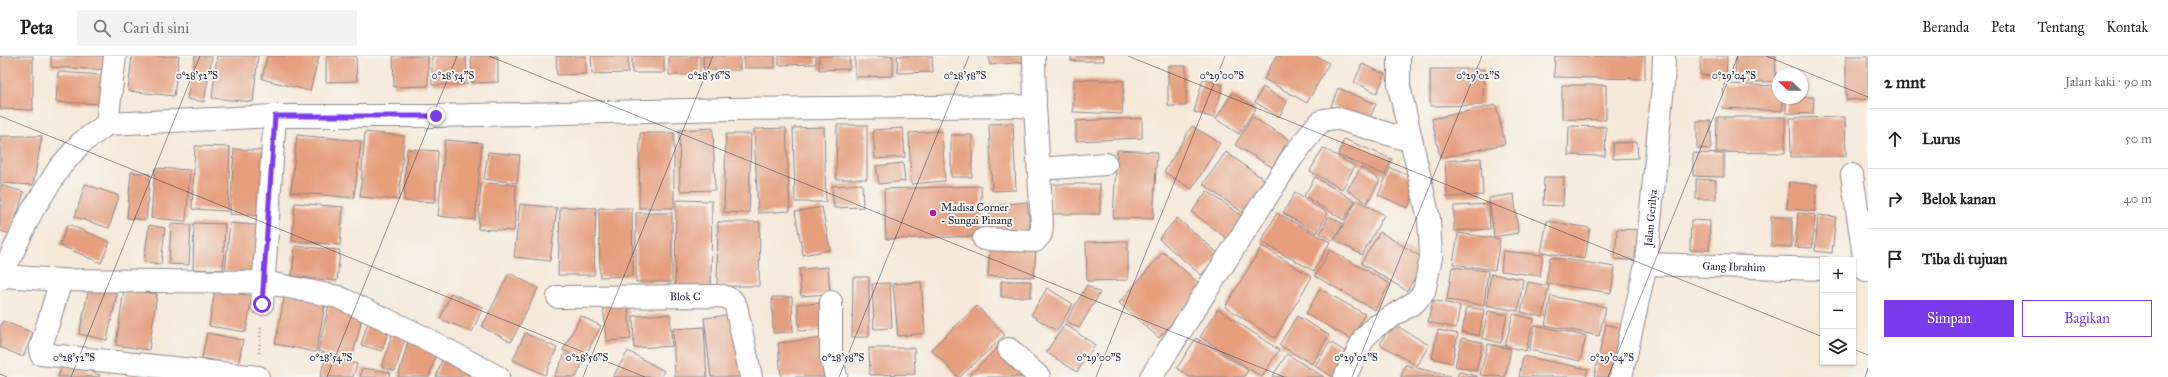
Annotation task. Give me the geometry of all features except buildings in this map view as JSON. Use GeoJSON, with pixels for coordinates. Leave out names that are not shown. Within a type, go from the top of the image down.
{"type":"FeatureCollection","features":[{"type":"Feature","properties":{"kind":"street"},"geometry":{"type":"LineString","coordinates":[[107,124],[115,56]]}},
{"type":"Feature","properties":{"kind":"street"},"geometry":{"type":"LineString","coordinates":[[984,239],[1035,241],[1041,234],[1042,224],[1035,106],[1034,56]]}},
{"type":"Feature","properties":{"kind":"street"},"geometry":{"type":"LineString","coordinates":[[1345,377],[1364,338],[1375,327],[1415,302],[1424,292],[1431,257],[1429,219],[1399,86],[1399,56]]}},
{"type":"Feature","properties":{"kind":"street","name":"Jalan Gerilya"},"geometry":{"type":"LineString","coordinates":[[1621,377],[1646,264],[1663,85],[1664,56]]}},
{"type":"Feature","properties":{"kind":"street"},"geometry":{"type":"LineString","coordinates":[[498,377],[417,334],[338,297],[264,282],[61,280],[1,277],[32,211],[60,167],[82,143],[107,124],[275,116],[436,116],[730,108],[1035,106]]}},
{"type":"Feature","properties":{"kind":"street"},"geometry":{"type":"LineString","coordinates":[[262,304],[275,116]]}},
{"type":"Feature","properties":{"kind":"street"},"geometry":{"type":"LineString","coordinates":[[1151,377],[1287,166],[1316,126],[1323,120],[1336,118],[1411,141]]}},
{"type":"Feature","properties":{"kind":"street"},"geometry":{"type":"LineString","coordinates":[[1039,169],[1106,164]]}},
{"type":"Feature","properties":{"kind":"street"},"geometry":{"type":"LineString","coordinates":[[1852,175],[1862,270]]}},
{"type":"Feature","properties":{"kind":"street","name":"Gang Ibrahim"},"geometry":{"type":"LineString","coordinates":[[1646,264],[1820,269]]}},
{"type":"Feature","properties":{"kind":"street"},"geometry":{"type":"LineString","coordinates":[[61,280],[40,350],[42,354],[258,377]]}},
{"type":"Feature","properties":{"kind":"street","name":"Blok C"},"geometry":{"type":"LineString","coordinates":[[558,297],[723,296],[732,300],[736,306],[751,377]]}},
{"type":"Feature","properties":{"kind":"street"},"geometry":{"type":"LineString","coordinates":[[831,302],[831,356],[836,377]]}},
{"type":"Feature","properties":{"kind":"street"},"geometry":{"type":"LineString","coordinates":[[1010,349],[1039,377]]}},
{"type":"Feature","properties":{"kind":"path"},"geometry":{"type":"LineString","coordinates":[[258,377],[262,304]]}},
{"type":"Feature","properties":{"kind":"place","name":"Madisa Corner - Sungai Pinang"},"geometry":{"type":"Point","coordinates":[933,213]}},
{"type":"Feature","properties":{"kind":"route"},"geometry":{"type":"LineString","coordinates":[[262,304],[275,116],[436,116]]}}]}
